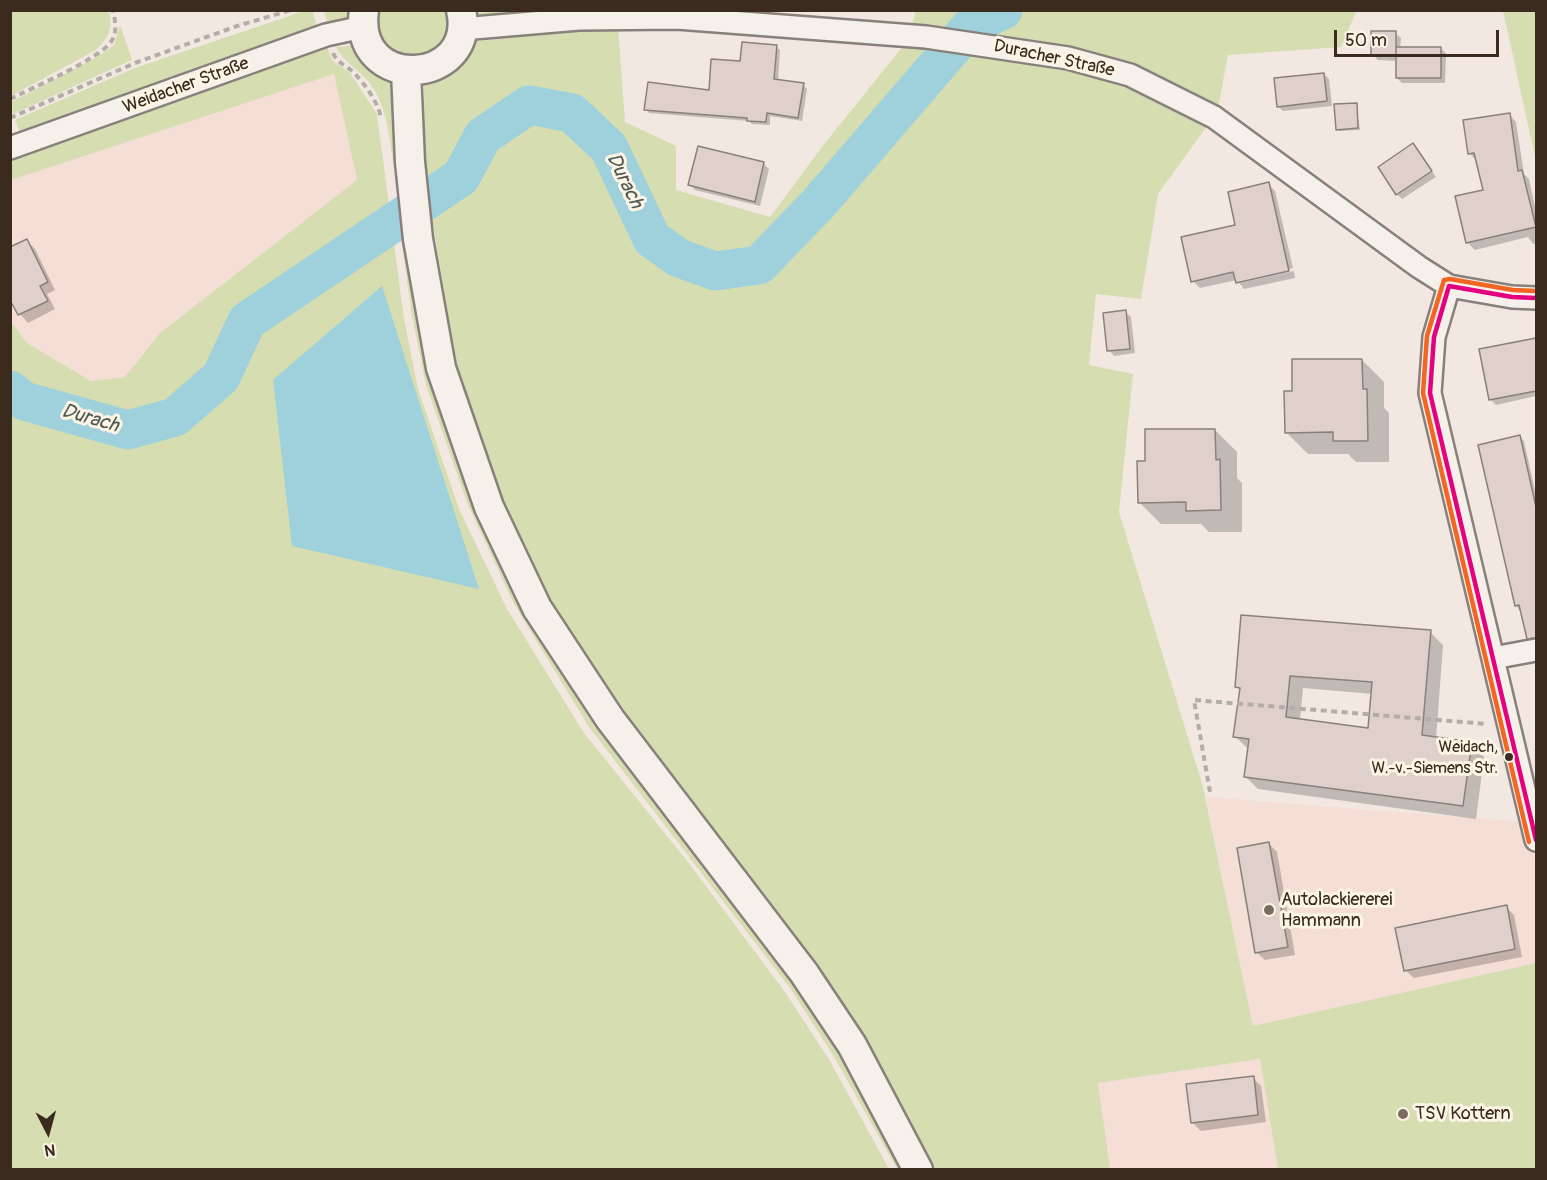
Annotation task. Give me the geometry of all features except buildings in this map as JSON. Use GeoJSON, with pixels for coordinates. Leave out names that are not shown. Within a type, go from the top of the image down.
{"type":"FeatureCollection","features":[{"type":"Feature","properties":{"kind":"street","name":"Duracher Straße"},"geometry":{"type":"LineString","coordinates":[[462,20],[676,18],[926,37],[1029,50],[1130,75],[1214,117],[1409,260],[1449,286],[1512,297],[1536,298]]}},
{"type":"Feature","properties":{"kind":"street","name":"Weidacher Straße"},"geometry":{"type":"LineString","coordinates":[[10,148],[326,35],[363,19]]}},
{"type":"Feature","properties":{"kind":"street"},"geometry":{"type":"LineString","coordinates":[[363,19],[367,43],[377,57],[390,66],[406,71],[422,71],[436,66],[449,56],[458,44],[462,20]]}},
{"type":"Feature","properties":{"kind":"street"},"geometry":{"type":"LineString","coordinates":[[406,71],[410,162],[418,239],[441,368],[489,507],[537,608],[610,719],[804,973],[852,1045],[918,1170]]}},
{"type":"Feature","properties":{"kind":"street"},"geometry":{"type":"LineString","coordinates":[[1449,286],[1434,337],[1430,393],[1536,840]]}},
{"type":"Feature","properties":{"kind":"street"},"geometry":{"type":"LineString","coordinates":[[1493,658],[1536,650]]}},
{"type":"Feature","properties":{"kind":"path"},"geometry":{"type":"LineString","coordinates":[[10,99],[97,54],[111,41],[116,26],[113,10]]}},
{"type":"Feature","properties":{"kind":"path"},"geometry":{"type":"LineString","coordinates":[[10,118],[135,63],[237,26],[291,10]]}},
{"type":"Feature","properties":{"kind":"path"},"geometry":{"type":"LineString","coordinates":[[326,35],[336,59],[353,72],[367,89],[380,113],[382,122]]}},
{"type":"Feature","properties":{"kind":"path"},"geometry":{"type":"LineString","coordinates":[[1210,792],[1194,700],[1508,726]]}},
{"type":"Feature","properties":{"kind":"shaded area"},"geometry":{"type":"Polygon","coordinates":[[[334,74],[357,180],[160,333],[125,377],[91,381],[27,343],[11,320],[10,180],[334,74]]]}},
{"type":"Feature","properties":{"kind":"shaded area"},"geometry":{"type":"Polygon","coordinates":[[[1206,797],[1525,822],[1536,863],[1536,963],[1253,1026],[1206,797]]]}},
{"type":"Feature","properties":{"kind":"shaded area"},"geometry":{"type":"Polygon","coordinates":[[[1260,1059],[1278,1169],[1110,1169],[1097,1083],[1260,1059]]]}},
{"type":"Feature","properties":{"kind":"green space"},"geometry":{"type":"Polygon","coordinates":[[[11,10],[109,11],[110,28],[107,37],[96,50],[11,96],[11,10]]]}},
{"type":"Feature","properties":{"kind":"green space"},"geometry":{"type":"Polygon","coordinates":[[[451,10],[448,39],[416,61],[382,47],[374,11],[451,10]]]}},
{"type":"Feature","properties":{"kind":"green space"},"geometry":{"type":"Polygon","coordinates":[[[470,10],[568,11],[471,18],[470,10]]]}},
{"type":"Feature","properties":{"kind":"green space"},"geometry":{"type":"Polygon","coordinates":[[[916,10],[1389,11],[1356,12],[1341,47],[1228,55],[1218,108],[1136,66],[1033,40],[912,26],[916,10]]]}},
{"type":"Feature","properties":{"kind":"green space"},"geometry":{"type":"Polygon","coordinates":[[[304,11],[313,11],[317,28],[21,136],[15,120],[135,68],[304,11]]]}},
{"type":"Feature","properties":{"kind":"green space"},"geometry":{"type":"Polygon","coordinates":[[[324,11],[355,11],[354,19],[329,27],[324,11]]]}},
{"type":"Feature","properties":{"kind":"green space"},"geometry":{"type":"Polygon","coordinates":[[[1503,11],[1536,11],[1536,161],[1503,11]]]}},
{"type":"Feature","properties":{"kind":"green space"},"geometry":{"type":"Polygon","coordinates":[[[120,25],[132,60],[13,114],[11,102],[99,56],[114,45],[120,25]]]}},
{"type":"Feature","properties":{"kind":"green space"},"geometry":{"type":"Polygon","coordinates":[[[618,27],[625,122],[676,146],[676,190],[770,217],[825,143],[904,45],[1066,66],[1128,84],[1210,122],[1158,194],[1141,299],[1096,294],[1089,365],[1133,374],[1119,512],[1203,787],[1253,1026],[1536,963],[1536,1169],[1278,1169],[1260,1059],[1098,1083],[1110,1169],[932,1169],[863,1039],[815,964],[621,710],[548,599],[502,498],[456,362],[429,201],[425,160],[424,79],[470,42],[618,27]]]}},
{"type":"Feature","properties":{"kind":"green space"},"geometry":{"type":"Polygon","coordinates":[[[357,45],[395,80],[398,163],[393,162],[381,103],[367,80],[343,58],[336,47],[357,45]]]}},
{"type":"Feature","properties":{"kind":"green space"},"geometry":{"type":"Polygon","coordinates":[[[327,47],[332,60],[350,73],[377,114],[404,319],[418,389],[459,509],[507,609],[584,733],[688,862],[785,992],[830,1061],[889,1169],[11,1169],[10,320],[27,343],[91,381],[125,377],[160,333],[357,180],[334,74],[11,180],[11,159],[327,47]]]}},
{"type":"Feature","properties":{"kind":"green space"},"geometry":{"type":"Polygon","coordinates":[[[401,238],[405,238],[480,510],[699,851],[842,1050],[906,1169],[897,1169],[833,1055],[790,988],[589,727],[514,604],[468,505],[426,385],[412,316],[401,238]]]}},
{"type":"Feature","properties":{"kind":"water"},"geometry":{"type":"Polygon","coordinates":[[[382,286],[479,589],[292,546],[273,380],[382,286]]]}},
{"type":"Feature","properties":{"kind":"waterway","name":"Durach"},"geometry":{"type":"LineString","coordinates":[[10,390],[24,401],[128,430],[175,417],[221,377],[247,321],[461,177],[483,136],[529,105],[572,113],[609,148],[652,239],[679,258],[715,271],[759,265],[818,204],[972,25],[1003,10]]}},
{"type":"Feature","properties":{"kind":"transit line"},"geometry":{"type":"LineString","coordinates":[[1529,842],[1423,393],[1427,336],[1444,280],[1536,291]]}},
{"type":"Feature","properties":{"kind":"transit line"},"geometry":{"type":"LineString","coordinates":[[1449,286],[1434,337],[1430,393],[1536,840]]}},
{"type":"Feature","properties":{"kind":"transit line"},"geometry":{"type":"LineString","coordinates":[[1449,286],[1512,297],[1536,298]]}},
{"type":"Feature","properties":{"kind":"place","name":"Weidach, W.-v.-Siemens Str."},"geometry":{"type":"Point","coordinates":[1509,757]}},
{"type":"Feature","properties":{"kind":"place","name":"Autolackiererei Hammann"},"geometry":{"type":"Point","coordinates":[1269,910]}},
{"type":"Feature","properties":{"kind":"place","name":"TSV Kottern"},"geometry":{"type":"Point","coordinates":[1403,1114]}}]}
